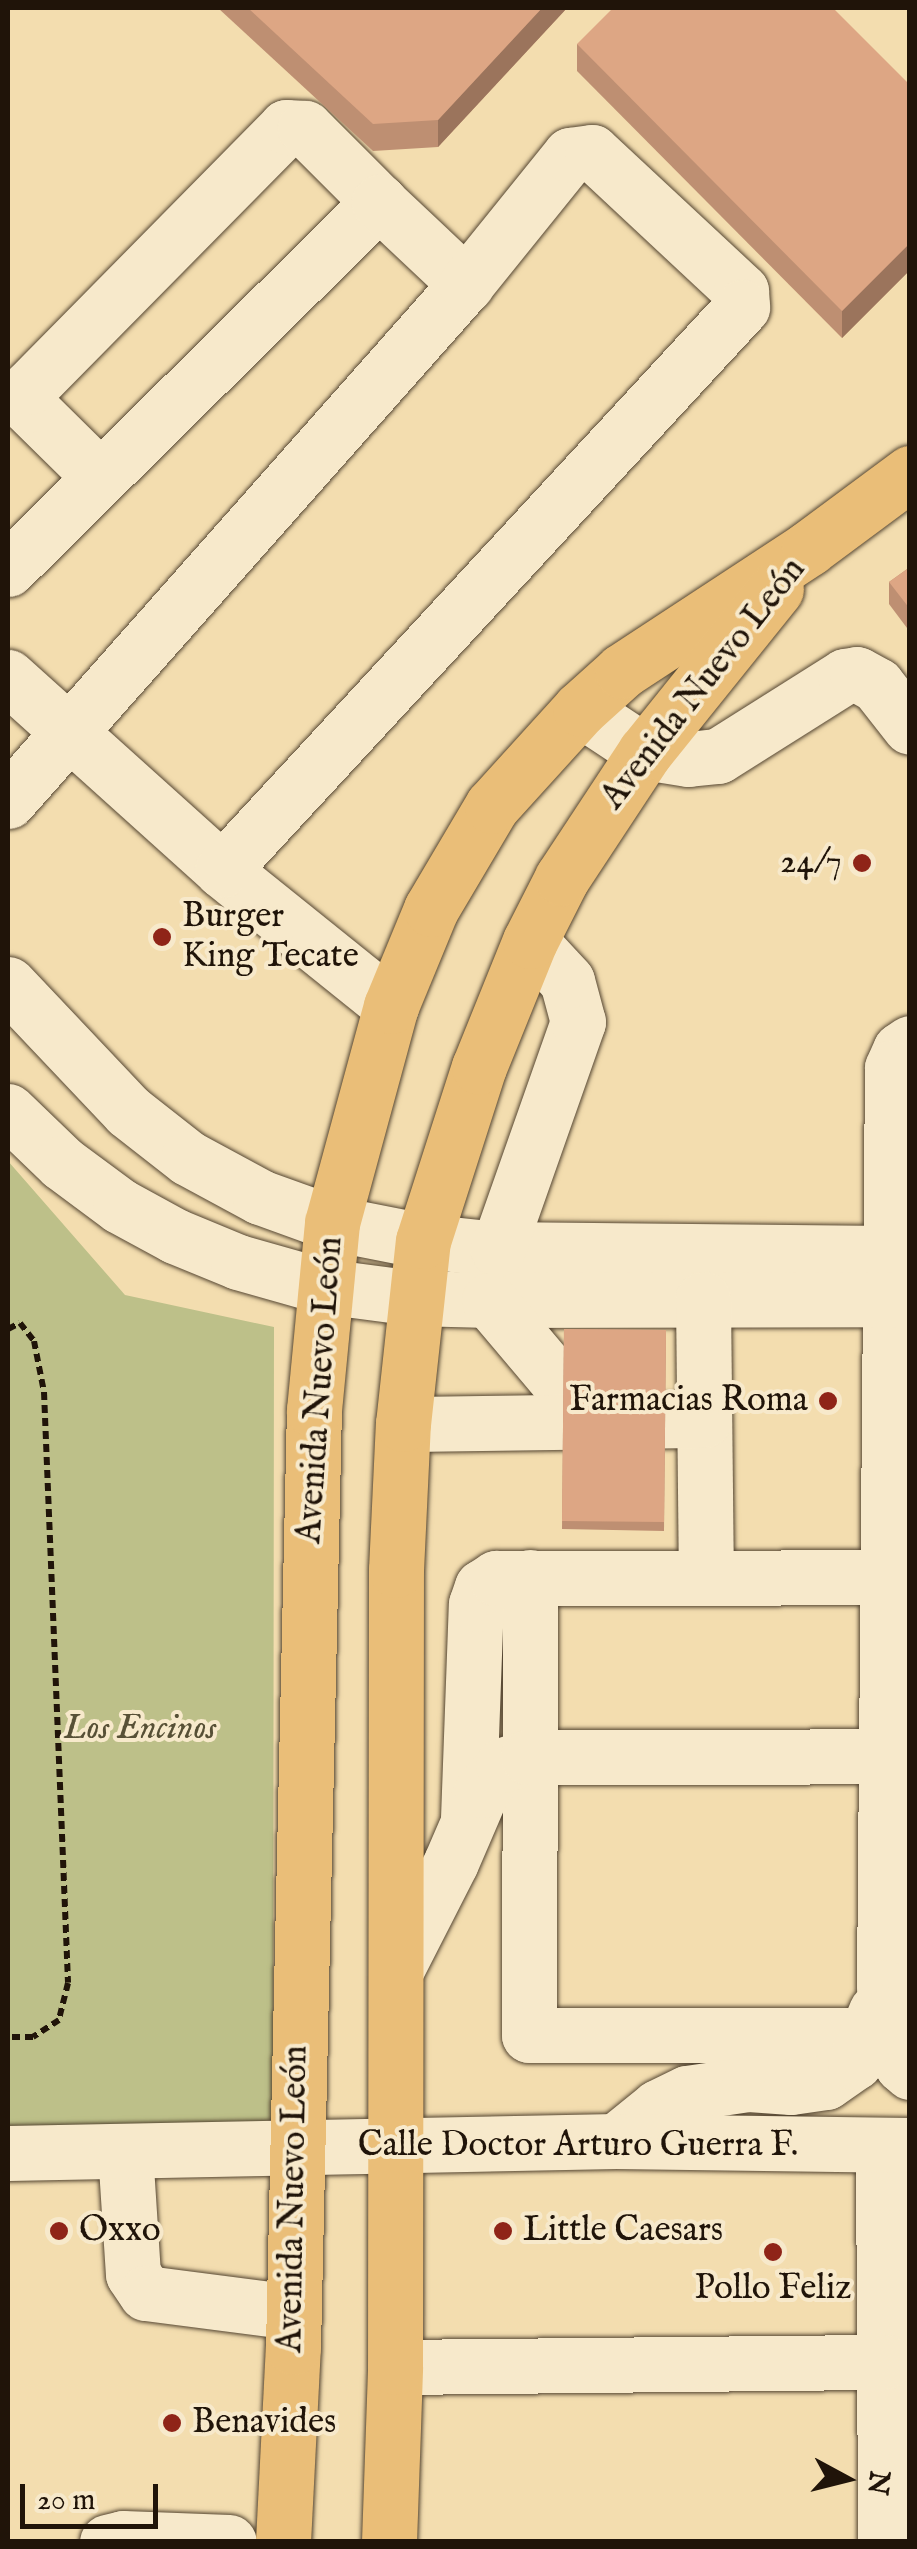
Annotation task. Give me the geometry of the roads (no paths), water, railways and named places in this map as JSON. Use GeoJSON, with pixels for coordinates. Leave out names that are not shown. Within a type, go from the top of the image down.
{"type":"FeatureCollection","features":[{"type":"Feature","properties":{"kind":"main road"},"geometry":{"type":"LineString","coordinates":[[809,548],[910,473]]}},
{"type":"Feature","properties":{"kind":"main road","name":"Avenida Nuevo León"},"geometry":{"type":"LineString","coordinates":[[283,2542],[293,2312],[308,1583],[323,1286],[332,1223],[391,1006],[431,908],[492,806],[580,710],[622,671],[809,548]]}},
{"type":"Feature","properties":{"kind":"main road","name":"Avenida Nuevo León"},"geometry":{"type":"LineString","coordinates":[[389,2542],[395,2367],[396,1589],[403,1424],[423,1242],[479,1067],[530,942],[562,878],[645,752],[809,548]]}},
{"type":"Feature","properties":{"kind":"street"},"geometry":{"type":"LineString","coordinates":[[99,476],[27,405],[30,387],[286,127],[305,128],[466,284]]}},
{"type":"Feature","properties":{"kind":"street"},"geometry":{"type":"LineString","coordinates":[[8,801],[66,730],[466,284],[570,155],[592,152],[744,298],[729,320],[222,870]]}},
{"type":"Feature","properties":{"kind":"street"},"geometry":{"type":"LineString","coordinates":[[8,569],[379,202]]}},
{"type":"Feature","properties":{"kind":"street"},"geometry":{"type":"LineString","coordinates":[[580,710],[645,752],[688,759],[718,756],[845,676],[868,677],[910,728]]}},
{"type":"Feature","properties":{"kind":"street"},"geometry":{"type":"LineString","coordinates":[[8,678],[222,870],[391,1006]]}},
{"type":"Feature","properties":{"kind":"street"},"geometry":{"type":"LineString","coordinates":[[494,1275],[578,1022],[576,1001],[567,981],[530,942]]}},
{"type":"Feature","properties":{"kind":"street"},"geometry":{"type":"LineString","coordinates":[[8,984],[128,1112],[188,1158],[260,1196],[332,1223],[423,1242],[494,1275],[703,1299],[900,1276]]}},
{"type":"Feature","properties":{"kind":"street"},"geometry":{"type":"LineString","coordinates":[[893,2033],[900,1276],[892,1068],[900,1050],[910,1044]]}},
{"type":"Feature","properties":{"kind":"street"},"geometry":{"type":"LineString","coordinates":[[8,1111],[62,1163],[134,1214],[238,1262],[323,1286],[414,1298],[494,1275],[900,1276]]}},
{"type":"Feature","properties":{"kind":"street"},"geometry":{"type":"LineString","coordinates":[[494,1275],[592,1422]]}},
{"type":"Feature","properties":{"kind":"street"},"geometry":{"type":"LineString","coordinates":[[703,1299],[706,1578]]}},
{"type":"Feature","properties":{"kind":"street"},"geometry":{"type":"LineString","coordinates":[[403,1424],[704,1420]]}},
{"type":"Feature","properties":{"kind":"street"},"geometry":{"type":"LineString","coordinates":[[530,1577],[530,2035],[893,2033]]}},
{"type":"Feature","properties":{"kind":"street"},"geometry":{"type":"LineString","coordinates":[[468,1818],[476,1604],[482,1587],[496,1578],[899,1577]]}},
{"type":"Feature","properties":{"kind":"street"},"geometry":{"type":"LineString","coordinates":[[396,1970],[452,1862],[482,1790],[504,1765],[528,1757],[898,1756]]}},
{"type":"Feature","properties":{"kind":"street"},"geometry":{"type":"LineString","coordinates":[[616,2141],[658,2107],[687,2093],[750,2084],[791,2087],[826,2082],[893,2033]]}},
{"type":"Feature","properties":{"kind":"street","name":"Calle Doctor Arturo Guerra F."},"geometry":{"type":"LineString","coordinates":[[8,2153],[616,2141],[896,2146]]}},
{"type":"Feature","properties":{"kind":"street"},"geometry":{"type":"LineString","coordinates":[[885,2542],[884,2362],[896,2146]]}},
{"type":"Feature","properties":{"kind":"street"},"geometry":{"type":"LineString","coordinates":[[125,2151],[134,2274],[146,2293],[293,2312]]}},
{"type":"Feature","properties":{"kind":"street"},"geometry":{"type":"LineString","coordinates":[[395,2367],[884,2362]]}},
{"type":"Feature","properties":{"kind":"street"},"geometry":{"type":"LineString","coordinates":[[108,2542],[229,2542]]}},
{"type":"Feature","properties":{"kind":"place","name":"24/7"},"geometry":{"type":"Point","coordinates":[862,863]}},
{"type":"Feature","properties":{"kind":"place","name":"Burger King Tecate"},"geometry":{"type":"Point","coordinates":[162,937]}},
{"type":"Feature","properties":{"kind":"place","name":"Farmacias Roma"},"geometry":{"type":"Point","coordinates":[828,1401]}},
{"type":"Feature","properties":{"kind":"place","name":"Oxxo"},"geometry":{"type":"Point","coordinates":[59,2231]}},
{"type":"Feature","properties":{"kind":"place","name":"Little Caesars"},"geometry":{"type":"Point","coordinates":[503,2231]}},
{"type":"Feature","properties":{"kind":"place","name":"Pollo Feliz"},"geometry":{"type":"Point","coordinates":[773,2252]}},
{"type":"Feature","properties":{"kind":"place","name":"Benavides"},"geometry":{"type":"Point","coordinates":[172,2423]}},
{"type":"Feature","properties":{"kind":"park label","name":"Los Encinos"},"geometry":{"type":"Point","coordinates":[140,1729]}}]}
